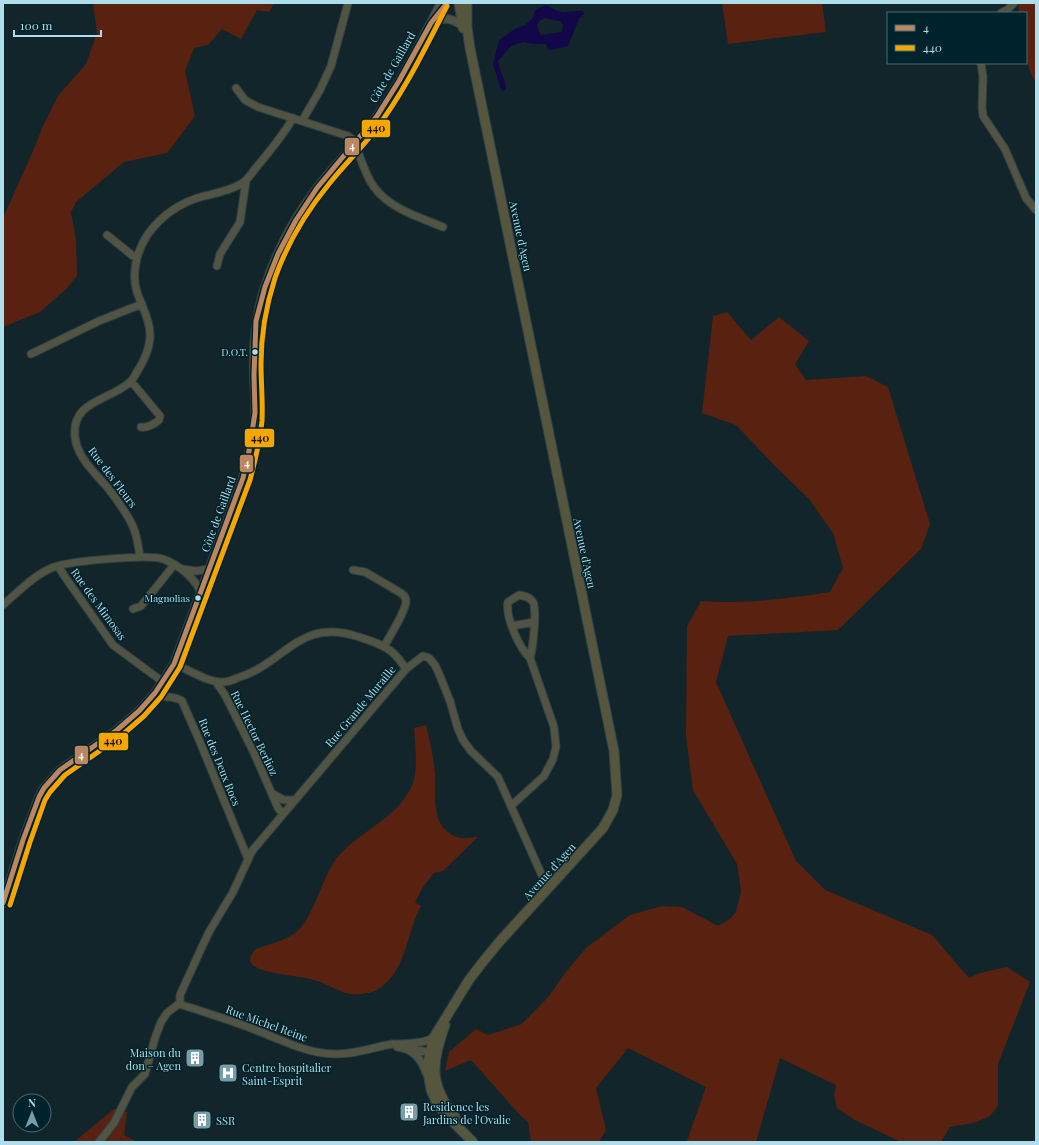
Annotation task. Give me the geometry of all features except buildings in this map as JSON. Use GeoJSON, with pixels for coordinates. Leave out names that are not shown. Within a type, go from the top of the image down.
{"type":"FeatureCollection","features":[{"type":"Feature","properties":{"kind":"main road"},"geometry":{"type":"LineString","coordinates":[[459,3],[463,26],[470,48]]}},
{"type":"Feature","properties":{"kind":"main road"},"geometry":{"type":"LineString","coordinates":[[466,3],[470,48]]}},
{"type":"Feature","properties":{"kind":"main road","name":"Avenue d'Agen"},"geometry":{"type":"LineString","coordinates":[[433,1049],[434,1037],[469,980],[500,941],[599,833],[613,810],[617,795],[614,751],[470,48]]}},
{"type":"Feature","properties":{"kind":"main road","name":"Avenue d'Agen"},"geometry":{"type":"LineString","coordinates":[[433,1049],[450,1010]]}},
{"type":"Feature","properties":{"kind":"main road"},"geometry":{"type":"LineString","coordinates":[[433,1049],[427,1066],[429,1084],[434,1100],[451,1120],[474,1142]]}},
{"type":"Feature","properties":{"kind":"main road"},"geometry":{"type":"LineString","coordinates":[[433,1049],[435,1059],[434,1072],[439,1093],[447,1107],[474,1142]]}},
{"type":"Feature","properties":{"kind":"street"},"geometry":{"type":"LineString","coordinates":[[302,121],[320,90],[331,66],[348,3]]}},
{"type":"Feature","properties":{"kind":"street","name":"Côte de Gaillard"},"geometry":{"type":"LineString","coordinates":[[3,903],[26,833],[39,797],[44,788],[60,770],[123,725],[139,711],[155,693],[174,664],[243,478],[256,412],[254,375],[256,321],[265,287],[278,254],[302,210],[317,188],[377,116],[399,80],[441,3]]}},
{"type":"Feature","properties":{"kind":"street"},"geometry":{"type":"LineString","coordinates":[[431,22],[448,3]]}},
{"type":"Feature","properties":{"kind":"street"},"geometry":{"type":"LineString","coordinates":[[1003,12],[1014,3]]}},
{"type":"Feature","properties":{"kind":"street"},"geometry":{"type":"LineString","coordinates":[[431,22],[438,19],[450,19],[463,26]]}},
{"type":"Feature","properties":{"kind":"street"},"geometry":{"type":"LineString","coordinates":[[981,64],[983,77],[983,116],[1005,149],[1026,198],[1036,210]]}},
{"type":"Feature","properties":{"kind":"street"},"geometry":{"type":"LineString","coordinates":[[236,88],[245,100],[258,107],[348,136],[355,143],[367,175],[374,187],[388,201],[406,212],[443,227]]}},
{"type":"Feature","properties":{"kind":"street","name":"Rue des Fleurs"},"geometry":{"type":"LineString","coordinates":[[140,557],[137,538],[129,518],[113,494],[83,458],[77,447],[75,436],[76,423],[81,412],[90,403],[114,393],[131,382],[147,353],[150,338],[148,324],[136,290],[135,277],[140,249],[147,235],[171,210],[182,204],[203,196],[223,193],[246,181],[283,136],[294,118]]}},
{"type":"Feature","properties":{"kind":"street"},"geometry":{"type":"LineString","coordinates":[[217,266],[220,254],[240,222],[246,181]]}},
{"type":"Feature","properties":{"kind":"street"},"geometry":{"type":"LineString","coordinates":[[107,235],[133,256],[138,257]]}},
{"type":"Feature","properties":{"kind":"street"},"geometry":{"type":"LineString","coordinates":[[32,354],[99,321],[142,304]]}},
{"type":"Feature","properties":{"kind":"street"},"geometry":{"type":"LineString","coordinates":[[131,382],[160,416],[159,420],[152,425],[141,427]]}},
{"type":"Feature","properties":{"kind":"street"},"geometry":{"type":"LineString","coordinates":[[3,605],[38,575],[58,566],[79,562],[140,557],[160,558],[176,566],[196,571],[209,569]]}},
{"type":"Feature","properties":{"kind":"street","name":"Rue des Mimosas"},"geometry":{"type":"LineString","coordinates":[[58,566],[113,645],[163,682]]}},
{"type":"Feature","properties":{"kind":"street"},"geometry":{"type":"LineString","coordinates":[[176,566],[195,582],[201,593]]}},
{"type":"Feature","properties":{"kind":"street"},"geometry":{"type":"LineString","coordinates":[[133,609],[141,606],[176,566]]}},
{"type":"Feature","properties":{"kind":"street"},"geometry":{"type":"LineString","coordinates":[[353,570],[365,572],[405,596],[405,608],[384,647]]}},
{"type":"Feature","properties":{"kind":"street"},"geometry":{"type":"LineString","coordinates":[[511,806],[544,776],[554,759],[556,747],[554,727],[530,658],[524,653],[520,646],[508,611],[508,602],[519,595],[528,597],[533,603],[534,622],[530,658]]}},
{"type":"Feature","properties":{"kind":"street"},"geometry":{"type":"LineString","coordinates":[[512,626],[534,622]]}},
{"type":"Feature","properties":{"kind":"street"},"geometry":{"type":"LineString","coordinates":[[225,695],[227,688],[269,663],[303,638],[312,634],[333,632],[349,634],[365,639],[392,652],[406,669]]}},
{"type":"Feature","properties":{"kind":"street","name":"Rue Grande Muraille"},"geometry":{"type":"LineString","coordinates":[[180,1003],[180,995],[201,948],[233,892],[248,859],[260,840],[406,669],[423,656],[429,658],[435,665],[446,690],[463,740],[471,751],[498,777],[548,889]]}},
{"type":"Feature","properties":{"kind":"street"},"geometry":{"type":"LineString","coordinates":[[174,664],[216,682],[229,681],[251,674]]}},
{"type":"Feature","properties":{"kind":"street","name":"Rue Hector Berlioz"},"geometry":{"type":"LineString","coordinates":[[216,682],[225,695],[273,794],[278,808],[283,814]]}},
{"type":"Feature","properties":{"kind":"street","name":"Rue des Deux Rocs"},"geometry":{"type":"LineString","coordinates":[[155,693],[160,697],[176,698],[182,701],[248,859]]}},
{"type":"Feature","properties":{"kind":"street"},"geometry":{"type":"LineString","coordinates":[[273,794],[284,800],[295,800]]}},
{"type":"Feature","properties":{"kind":"street"},"geometry":{"type":"LineString","coordinates":[[99,1142],[114,1123],[132,1088],[145,1074],[161,1022],[167,1014],[180,1003]]}},
{"type":"Feature","properties":{"kind":"street","name":"Rue Michel Reine"},"geometry":{"type":"LineString","coordinates":[[180,1003],[182,1005],[269,1035],[287,1044],[313,1051],[338,1054],[393,1044],[425,1041],[434,1037]]}},
{"type":"Feature","properties":{"kind":"street","name":"Rue Michel Reine"},"geometry":{"type":"LineString","coordinates":[[416,1042],[433,1049]]}},
{"type":"Feature","properties":{"kind":"street","name":"Rue Michel Reine"},"geometry":{"type":"LineString","coordinates":[[373,1048],[390,1046],[409,1049],[433,1049]]}},
{"type":"Feature","properties":{"kind":"street"},"geometry":{"type":"LineString","coordinates":[[409,1049],[422,1063],[429,1084]]}},
{"type":"Feature","properties":{"kind":"shaded area"},"geometry":{"type":"Polygon","coordinates":[[[93,3],[274,3],[269,12],[257,10],[241,39],[222,29],[208,45],[194,48],[185,71],[195,116],[167,153],[124,162],[76,202],[71,212],[76,241],[77,276],[66,289],[40,312],[3,327],[3,218],[43,126],[58,96],[86,64],[97,33],[93,3]]]}},
{"type":"Feature","properties":{"kind":"shaded area"},"geometry":{"type":"Polygon","coordinates":[[[722,3],[822,3],[826,32],[728,44],[722,3]]]}},
{"type":"Feature","properties":{"kind":"shaded area"},"geometry":{"type":"Polygon","coordinates":[[[1018,3],[1036,3],[1036,84],[1027,60],[1027,12],[1019,12],[1018,3]]]}},
{"type":"Feature","properties":{"kind":"shaded area"},"geometry":{"type":"Polygon","coordinates":[[[546,5],[559,11],[583,11],[584,14],[579,19],[568,46],[551,50],[548,49],[546,44],[523,42],[511,46],[498,61],[506,86],[506,89],[503,91],[493,64],[499,40],[515,29],[525,25],[533,18],[535,10],[546,5]],[[545,18],[542,19],[538,23],[541,35],[562,32],[563,25],[560,21],[545,18]]]}},
{"type":"Feature","properties":{"kind":"shaded area"},"geometry":{"type":"Polygon","coordinates":[[[727,312],[751,340],[779,317],[809,341],[795,364],[806,380],[866,376],[888,387],[930,524],[921,549],[838,630],[728,636],[716,682],[796,861],[825,890],[932,935],[969,978],[980,973],[1007,967],[1030,982],[998,1064],[998,1106],[990,1116],[977,1122],[950,1127],[941,1142],[901,1142],[855,1120],[837,1108],[834,1094],[836,1085],[780,1058],[756,1142],[688,1142],[687,1141],[706,1087],[628,1048],[596,1088],[606,1130],[599,1142],[531,1142],[528,1122],[471,1060],[445,1071],[449,1052],[476,1029],[488,1035],[522,1024],[550,995],[565,973],[586,948],[630,915],[662,906],[682,907],[718,926],[730,919],[736,912],[741,891],[737,864],[693,790],[686,736],[687,626],[701,601],[734,602],[766,600],[830,592],[843,568],[833,533],[809,499],[736,425],[702,413],[713,316],[727,312]]]}},
{"type":"Feature","properties":{"kind":"shaded area"},"geometry":{"type":"Polygon","coordinates":[[[426,725],[435,773],[435,801],[438,819],[448,833],[460,838],[478,837],[443,871],[434,873],[423,887],[415,902],[421,906],[405,951],[394,973],[387,982],[377,990],[367,993],[350,994],[314,980],[275,973],[254,966],[250,958],[256,949],[286,938],[295,933],[301,927],[312,910],[326,877],[336,859],[355,840],[398,806],[407,795],[415,777],[416,756],[414,728],[426,725]]]}},
{"type":"Feature","properties":{"kind":"shaded area"},"geometry":{"type":"Polygon","coordinates":[[[114,1109],[127,1112],[124,1135],[138,1142],[74,1142],[114,1109]]]}},
{"type":"Feature","properties":{"kind":"transit line","name":"4"},"geometry":{"type":"LineString","coordinates":[[3,903],[23,840],[39,797],[44,788],[60,770],[117,730],[139,711],[155,693],[174,664],[243,478],[255,413],[254,375],[256,321],[265,287],[278,254],[296,220],[317,188],[377,116],[399,81],[431,23],[447,3]]}},
{"type":"Feature","properties":{"kind":"transit line","name":"440"},"geometry":{"type":"LineString","coordinates":[[10,905],[30,842],[45,800],[50,792],[65,775],[121,736],[144,716],[161,697],[180,667],[254,466],[262,421],[261,353],[263,331],[269,299],[280,265],[291,241],[313,206],[335,177],[371,136],[396,100],[447,6]]}},
{"type":"Feature","properties":{"kind":"place","name":"D.O.T."},"geometry":{"type":"Point","coordinates":[255,352]}},
{"type":"Feature","properties":{"kind":"place","name":"Magnolias"},"geometry":{"type":"Point","coordinates":[198,598]}},
{"type":"Feature","properties":{"kind":"place","name":"Maison du don – Agen"},"geometry":{"type":"Point","coordinates":[195,1058]}},
{"type":"Feature","properties":{"kind":"place","name":"Centre hospitalier Saint-Esprit"},"geometry":{"type":"Point","coordinates":[228,1073]}},
{"type":"Feature","properties":{"kind":"place","name":"Residence les Jardins de l'Ovalie"},"geometry":{"type":"Point","coordinates":[409,1112]}},
{"type":"Feature","properties":{"kind":"place","name":"SSR"},"geometry":{"type":"Point","coordinates":[202,1120]}}]}
